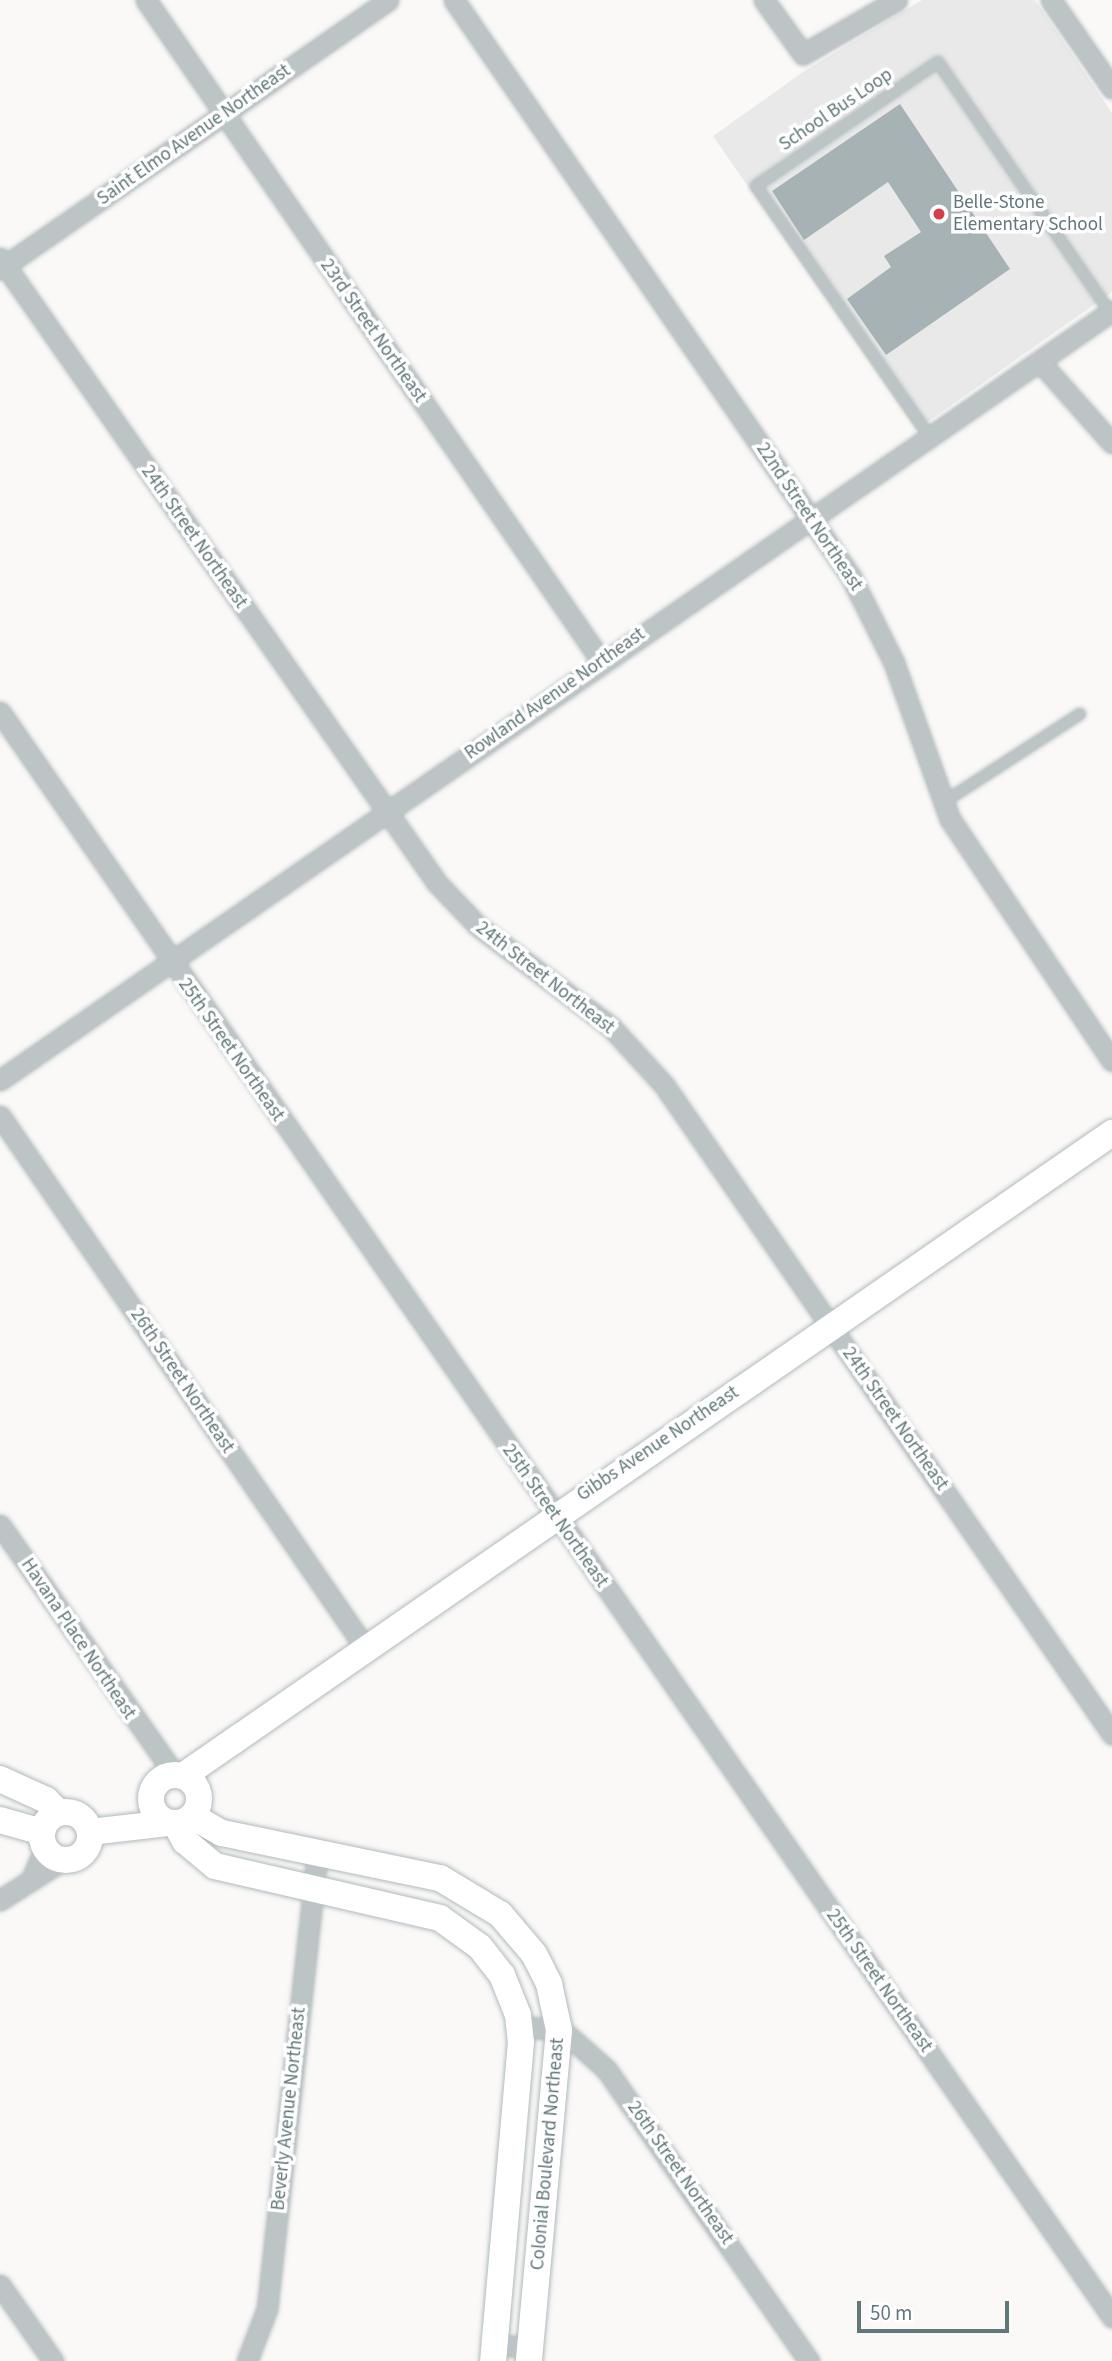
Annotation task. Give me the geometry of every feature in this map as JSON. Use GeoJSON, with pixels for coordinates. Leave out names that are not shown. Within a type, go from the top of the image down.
{"type":"FeatureCollection","features":[{"type":"Feature","properties":{"kind":"street","name":"23rd Street Northeast"},"geometry":{"type":"LineString","coordinates":[[146,0],[602,662]]}},
{"type":"Feature","properties":{"kind":"street","name":"Saint Elmo Avenue Northeast"},"geometry":{"type":"LineString","coordinates":[[2,264],[388,0]]}},
{"type":"Feature","properties":{"kind":"street","name":"22nd Street Northeast"},"geometry":{"type":"LineString","coordinates":[[454,0],[812,519],[877,624],[943,802],[976,865],[1112,1061]]}},
{"type":"Feature","properties":{"kind":"street"},"geometry":{"type":"LineString","coordinates":[[764,0],[803,54],[897,0]]}},
{"type":"Feature","properties":{"kind":"street"},"geometry":{"type":"LineString","coordinates":[[1051,0],[1112,88]]}},
{"type":"Feature","properties":{"kind":"street","name":"24th Street Northeast"},"geometry":{"type":"LineString","coordinates":[[2,264],[385,812],[478,926],[575,997],[636,1051],[1112,1734]]}},
{"type":"Feature","properties":{"kind":"street","name":"Rowland Avenue Northeast"},"geometry":{"type":"LineString","coordinates":[[0,1080],[1111,312]]}},
{"type":"Feature","properties":{"kind":"street"},"geometry":{"type":"LineString","coordinates":[[1040,362],[1112,443]]}},
{"type":"Feature","properties":{"kind":"street","name":"25th Street Northeast"},"geometry":{"type":"LineString","coordinates":[[0,712],[170,962],[1112,2317]]}},
{"type":"Feature","properties":{"kind":"street","name":"26th Street Northeast"},"geometry":{"type":"LineString","coordinates":[[0,1116],[364,1646]]}},
{"type":"Feature","properties":{"kind":"street","name":"Gibbs Avenue Northeast"},"geometry":{"type":"LineString","coordinates":[[178,1779],[364,1646],[1112,1133]]}},
{"type":"Feature","properties":{"kind":"street","name":"Havana Place Northeast"},"geometry":{"type":"LineString","coordinates":[[0,1525],[155,1752],[178,1779]]}},
{"type":"Feature","properties":{"kind":"street"},"geometry":{"type":"LineString","coordinates":[[0,1779],[47,1800],[64,1834]]}},
{"type":"Feature","properties":{"kind":"street"},"geometry":{"type":"LineString","coordinates":[[0,1820],[64,1834],[173,1819],[199,1801],[178,1779],[151,1796],[173,1819]]}},
{"type":"Feature","properties":{"kind":"street","name":"Colonial Boulevard Northeast"},"geometry":{"type":"LineString","coordinates":[[173,1819],[214,1831],[440,1878],[487,1904],[512,1926],[543,1970],[559,2030],[530,2354]]}},
{"type":"Feature","properties":{"kind":"street","name":"Colonial Boulevard Northeast"},"geometry":{"type":"LineString","coordinates":[[173,1819],[185,1842],[215,1866],[312,1890],[423,1912],[456,1927],[497,1967],[521,2026],[493,2353]]}},
{"type":"Feature","properties":{"kind":"street"},"geometry":{"type":"LineString","coordinates":[[0,1900],[32,1878],[64,1834]]}},
{"type":"Feature","properties":{"kind":"street","name":"Beverly Avenue Northeast"},"geometry":{"type":"LineString","coordinates":[[247,2361],[267,2309],[317,1853]]}},
{"type":"Feature","properties":{"kind":"street"},"geometry":{"type":"LineString","coordinates":[[521,2026],[559,2030]]}},
{"type":"Feature","properties":{"kind":"street","name":"26th Street Northeast"},"geometry":{"type":"LineString","coordinates":[[559,2030],[612,2076],[809,2361]]}},
{"type":"Feature","properties":{"kind":"street"},"geometry":{"type":"LineString","coordinates":[[0,2285],[53,2361]]}},
{"type":"Feature","properties":{"kind":"street"},"geometry":{"type":"LineString","coordinates":[[493,2353],[530,2354]]}},
{"type":"Feature","properties":{"kind":"lane","name":"School Bus Loop"},"geometry":{"type":"LineString","coordinates":[[930,437],[756,186],[938,62],[1111,312]]}},
{"type":"Feature","properties":{"kind":"lane"},"geometry":{"type":"LineString","coordinates":[[943,802],[1080,714]]}},
{"type":"Feature","properties":{"kind":"shaded area","name":"Belle-Stone Elementary School"},"geometry":{"type":"Polygon","coordinates":[[[922,0],[1035,0],[1112,113],[1112,292],[916,430],[713,136],[803,72],[922,0]]]}},
{"type":"Feature","properties":{"kind":"building","name":"Belle-Stone Elementary School"},"geometry":{"type":"Polygon","coordinates":[[[900,104],[1010,269],[886,355],[847,299],[891,267],[884,256],[921,232],[888,182],[804,240],[772,191],[900,104]]]}},
{"type":"Feature","properties":{"kind":"place","name":"Belle-Stone Elementary School"},"geometry":{"type":"Point","coordinates":[939,214]}}]}
